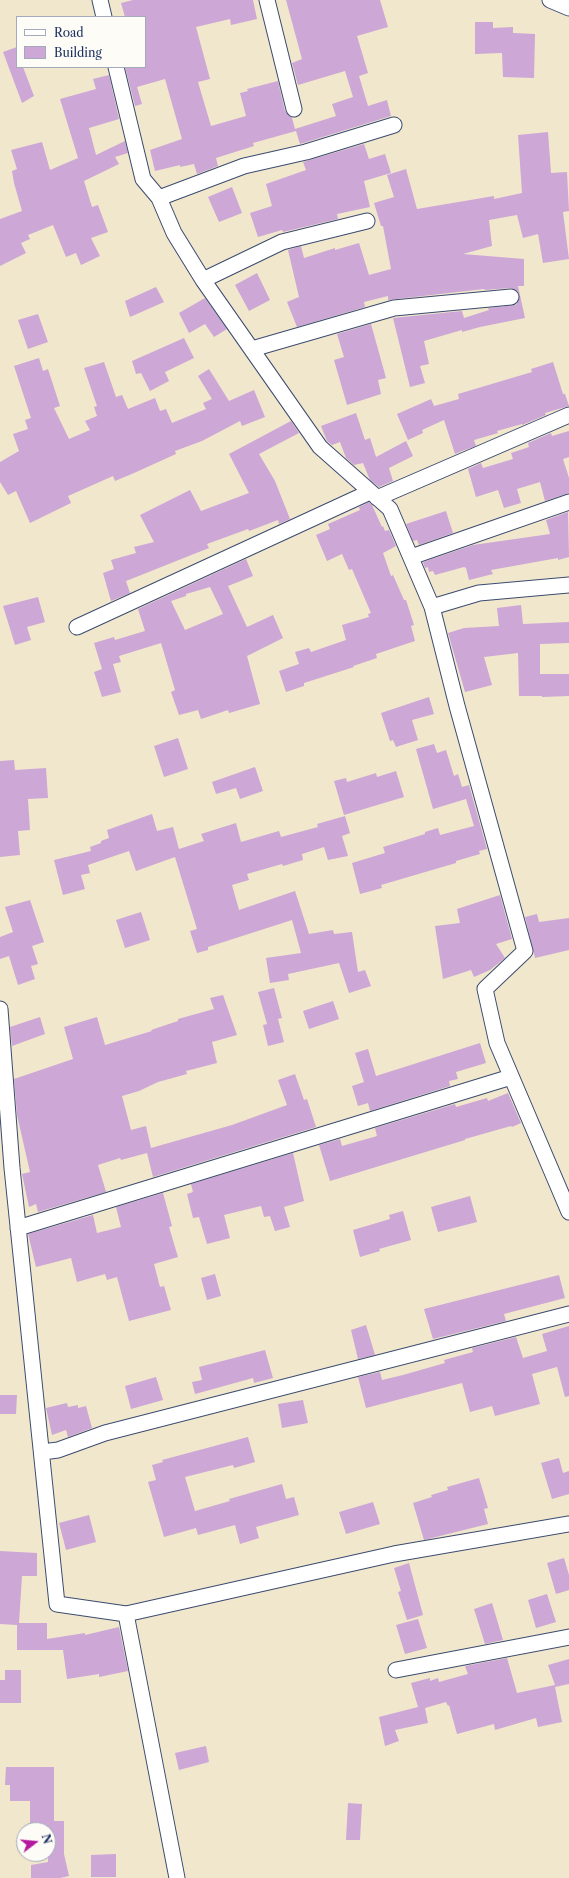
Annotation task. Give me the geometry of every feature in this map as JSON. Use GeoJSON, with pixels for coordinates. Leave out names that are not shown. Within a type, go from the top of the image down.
{"type":"FeatureCollection","features":[{"type":"Feature","properties":{"kind":"street"},"geometry":{"type":"LineString","coordinates":[[100,0],[104,16]]}},
{"type":"Feature","properties":{"kind":"street"},"geometry":{"type":"LineString","coordinates":[[266,0],[294,109]]}},
{"type":"Feature","properties":{"kind":"street"},"geometry":{"type":"LineString","coordinates":[[550,0],[569,8]]}},
{"type":"Feature","properties":{"kind":"street"},"geometry":{"type":"LineString","coordinates":[[116,68],[142,179],[159,198],[174,232],[203,280],[320,447],[390,509],[432,606],[457,706],[525,951],[485,989],[497,1043],[569,1212]]}},
{"type":"Feature","properties":{"kind":"street"},"geometry":{"type":"LineString","coordinates":[[159,198],[244,166],[306,152],[394,125]]}},
{"type":"Feature","properties":{"kind":"street"},"geometry":{"type":"LineString","coordinates":[[203,280],[282,242],[367,221]]}},
{"type":"Feature","properties":{"kind":"street"},"geometry":{"type":"LineString","coordinates":[[252,349],[394,308],[511,296]]}},
{"type":"Feature","properties":{"kind":"street"},"geometry":{"type":"LineString","coordinates":[[77,627],[373,495],[569,415]]}},
{"type":"Feature","properties":{"kind":"street"},"geometry":{"type":"LineString","coordinates":[[411,557],[569,502]]}},
{"type":"Feature","properties":{"kind":"street"},"geometry":{"type":"LineString","coordinates":[[432,606],[479,593],[569,585]]}},
{"type":"Feature","properties":{"kind":"street"},"geometry":{"type":"LineString","coordinates":[[0,1012],[7,1180],[18,1228],[57,1604],[126,1614],[394,1554],[569,1524]]}},
{"type":"Feature","properties":{"kind":"street"},"geometry":{"type":"LineString","coordinates":[[18,1228],[512,1077]]}},
{"type":"Feature","properties":{"kind":"street"},"geometry":{"type":"LineString","coordinates":[[42,1452],[58,1450],[105,1433],[569,1314]]}},
{"type":"Feature","properties":{"kind":"street"},"geometry":{"type":"LineString","coordinates":[[126,1614],[177,1878]]}},
{"type":"Feature","properties":{"kind":"street"},"geometry":{"type":"LineString","coordinates":[[396,1670],[569,1637]]}},
{"type":"Feature","properties":{"kind":"building"},"geometry":{"type":"Polygon","coordinates":[[[133,0],[253,0],[257,19],[231,25],[230,19],[196,27],[210,79],[198,82],[211,126],[246,116],[240,93],[248,91],[247,89],[278,81],[285,111],[292,118],[295,129],[336,116],[332,104],[353,97],[345,71],[298,85],[292,63],[302,59],[286,0],[380,0],[388,27],[357,36],[368,73],[359,76],[368,106],[387,100],[391,116],[300,144],[296,131],[253,143],[254,146],[216,158],[218,166],[197,174],[194,164],[180,167],[180,165],[155,171],[150,150],[182,139],[165,79],[137,87],[142,104],[135,106],[125,68],[146,68],[146,16],[125,16],[121,3],[133,0]]]}},
{"type":"Feature","properties":{"kind":"building"},"geometry":{"type":"Polygon","coordinates":[[[475,22],[493,22],[493,28],[513,27],[513,33],[535,34],[534,78],[503,77],[502,53],[475,54],[475,22]]]}},
{"type":"Feature","properties":{"kind":"building"},"geometry":{"type":"Polygon","coordinates":[[[16,47],[16,68],[23,68],[34,96],[22,103],[3,52],[16,47]]]}},
{"type":"Feature","properties":{"kind":"building"},"geometry":{"type":"Polygon","coordinates":[[[109,75],[119,119],[89,128],[96,155],[125,141],[128,153],[115,157],[119,164],[84,181],[92,207],[98,205],[108,232],[91,238],[100,256],[81,265],[76,253],[66,257],[53,225],[28,235],[30,239],[21,243],[26,253],[0,266],[0,219],[22,211],[14,183],[12,171],[17,169],[11,150],[42,142],[50,170],[78,158],[60,99],[96,89],[93,79],[109,75]]]}},
{"type":"Feature","properties":{"kind":"building"},"geometry":{"type":"Polygon","coordinates":[[[548,132],[551,173],[567,172],[569,211],[563,212],[569,259],[543,263],[538,234],[523,238],[517,215],[489,220],[492,246],[463,254],[524,259],[524,286],[518,286],[525,318],[462,332],[462,330],[424,341],[429,364],[420,366],[425,383],[410,387],[393,318],[462,311],[464,318],[489,310],[488,308],[516,305],[519,300],[518,292],[511,288],[484,289],[388,300],[388,296],[364,302],[365,307],[297,327],[287,302],[299,297],[288,250],[301,246],[304,258],[335,248],[335,250],[359,243],[369,275],[391,269],[383,226],[381,226],[374,203],[394,197],[387,175],[406,169],[417,209],[494,196],[494,199],[522,193],[518,135],[548,132]]]}},
{"type":"Feature","properties":{"kind":"building"},"geometry":{"type":"Polygon","coordinates":[[[364,144],[369,159],[385,154],[391,173],[364,181],[370,207],[337,214],[338,219],[283,232],[282,230],[258,237],[250,213],[272,206],[266,184],[306,170],[303,162],[364,144]]]}},
{"type":"Feature","properties":{"kind":"building"},"geometry":{"type":"Polygon","coordinates":[[[232,187],[242,213],[219,222],[208,197],[232,187]]]}},
{"type":"Feature","properties":{"kind":"building"},"geometry":{"type":"Polygon","coordinates":[[[257,273],[270,300],[249,311],[235,285],[257,273]]]}},
{"type":"Feature","properties":{"kind":"building"},"geometry":{"type":"Polygon","coordinates":[[[156,287],[164,302],[130,317],[125,301],[156,287]]]}},
{"type":"Feature","properties":{"kind":"building"},"geometry":{"type":"Polygon","coordinates":[[[205,298],[227,329],[214,337],[205,324],[189,333],[179,313],[205,298]]]}},
{"type":"Feature","properties":{"kind":"building"},"geometry":{"type":"Polygon","coordinates":[[[38,314],[48,342],[28,349],[18,320],[38,314]]]}},
{"type":"Feature","properties":{"kind":"building"},"geometry":{"type":"Polygon","coordinates":[[[371,324],[386,378],[378,380],[381,394],[347,405],[334,360],[344,357],[337,334],[371,324]]]}},
{"type":"Feature","properties":{"kind":"building"},"geometry":{"type":"Polygon","coordinates":[[[184,338],[194,358],[165,372],[169,381],[150,391],[141,373],[136,374],[132,361],[184,338]]]}},
{"type":"Feature","properties":{"kind":"building"},"geometry":{"type":"Polygon","coordinates":[[[39,358],[43,371],[48,369],[60,406],[54,408],[69,439],[90,430],[85,421],[97,416],[94,407],[97,406],[84,368],[104,362],[116,397],[122,395],[128,409],[155,398],[160,411],[166,409],[172,423],[206,409],[203,403],[212,399],[198,376],[209,369],[229,401],[254,390],[265,417],[242,426],[240,421],[202,441],[175,451],[176,454],[134,473],[115,481],[113,476],[68,496],[71,503],[30,523],[16,491],[8,495],[0,482],[0,462],[19,451],[13,434],[28,429],[25,420],[31,418],[14,366],[39,358]]]}},
{"type":"Feature","properties":{"kind":"building"},"geometry":{"type":"Polygon","coordinates":[[[553,362],[563,394],[565,394],[569,406],[545,413],[546,415],[522,425],[497,431],[498,433],[474,440],[476,446],[455,454],[444,420],[422,430],[423,433],[408,440],[397,414],[431,399],[434,406],[459,399],[458,394],[532,372],[531,369],[553,362]]]}},
{"type":"Feature","properties":{"kind":"building"},"geometry":{"type":"Polygon","coordinates":[[[356,413],[365,440],[370,438],[376,457],[406,441],[413,456],[389,468],[393,481],[379,487],[370,480],[363,463],[354,465],[346,458],[340,442],[332,445],[327,441],[321,426],[356,413]]]}},
{"type":"Feature","properties":{"kind":"building"},"geometry":{"type":"Polygon","coordinates":[[[291,421],[299,433],[259,454],[275,481],[290,519],[279,524],[278,520],[249,531],[248,529],[207,544],[209,548],[126,581],[130,593],[111,601],[103,573],[114,569],[111,560],[136,553],[134,547],[154,542],[140,515],[190,490],[201,511],[249,493],[229,454],[291,421]]]}},
{"type":"Feature","properties":{"kind":"building"},"geometry":{"type":"Polygon","coordinates":[[[569,431],[569,457],[563,459],[569,478],[569,493],[545,501],[540,482],[517,489],[521,503],[504,508],[498,490],[476,497],[468,469],[481,463],[483,468],[513,459],[511,453],[529,447],[528,443],[551,433],[552,436],[569,431]]]}},
{"type":"Feature","properties":{"kind":"building"},"geometry":{"type":"Polygon","coordinates":[[[369,502],[372,505],[382,527],[383,526],[385,531],[389,530],[396,546],[383,553],[391,576],[393,575],[404,600],[406,600],[414,625],[411,626],[415,641],[376,654],[377,658],[304,683],[304,686],[286,692],[279,671],[299,664],[295,652],[309,648],[311,652],[346,640],[342,625],[369,617],[368,614],[371,613],[352,569],[349,570],[342,554],[327,561],[316,535],[330,529],[328,524],[360,510],[359,507],[369,502]]]}},
{"type":"Feature","properties":{"kind":"building"},"geometry":{"type":"Polygon","coordinates":[[[446,511],[453,533],[419,545],[417,540],[413,541],[406,524],[446,511]]]}},
{"type":"Feature","properties":{"kind":"building"},"geometry":{"type":"Polygon","coordinates":[[[568,512],[569,557],[491,570],[493,574],[469,580],[466,568],[464,567],[435,575],[433,571],[429,572],[428,567],[425,568],[423,562],[473,545],[550,534],[546,520],[568,512]]]}},
{"type":"Feature","properties":{"kind":"building"},"geometry":{"type":"Polygon","coordinates":[[[246,559],[253,576],[228,586],[247,627],[273,615],[283,638],[247,656],[260,704],[229,713],[228,710],[201,719],[198,710],[179,715],[171,692],[175,690],[161,643],[119,656],[121,662],[113,664],[121,692],[102,697],[94,672],[102,669],[94,643],[114,637],[115,640],[145,631],[138,609],[246,559]],[[210,587],[186,594],[186,596],[171,601],[185,630],[223,614],[210,587]]]}},
{"type":"Feature","properties":{"kind":"building"},"geometry":{"type":"Polygon","coordinates":[[[38,597],[45,622],[27,627],[31,640],[15,645],[3,606],[38,597]]]}},
{"type":"Feature","properties":{"kind":"building"},"geometry":{"type":"Polygon","coordinates":[[[521,605],[523,624],[569,622],[569,643],[540,644],[540,674],[569,674],[569,696],[519,696],[518,653],[484,657],[492,685],[465,692],[448,633],[464,628],[499,626],[497,608],[521,605]]]}},
{"type":"Feature","properties":{"kind":"building"},"geometry":{"type":"Polygon","coordinates":[[[429,697],[434,714],[412,720],[418,740],[396,747],[393,740],[390,741],[381,713],[429,697]]]}},
{"type":"Feature","properties":{"kind":"building"},"geometry":{"type":"Polygon","coordinates":[[[178,738],[188,769],[164,777],[154,746],[178,738]]]}},
{"type":"Feature","properties":{"kind":"building"},"geometry":{"type":"Polygon","coordinates":[[[434,744],[437,753],[446,750],[454,776],[458,774],[462,787],[469,785],[487,849],[479,851],[480,854],[456,861],[456,863],[381,885],[382,888],[360,894],[352,863],[385,853],[383,847],[425,834],[425,832],[438,828],[440,835],[474,826],[466,799],[433,809],[416,749],[434,744]]]}},
{"type":"Feature","properties":{"kind":"building"},"geometry":{"type":"Polygon","coordinates":[[[14,760],[15,770],[46,768],[48,798],[28,799],[30,830],[18,831],[20,855],[0,857],[0,761],[14,760]]]}},
{"type":"Feature","properties":{"kind":"building"},"geometry":{"type":"Polygon","coordinates":[[[255,767],[263,791],[240,799],[236,788],[216,794],[212,782],[255,767]]]}},
{"type":"Feature","properties":{"kind":"building"},"geometry":{"type":"Polygon","coordinates":[[[396,771],[404,797],[344,815],[334,781],[346,778],[347,782],[376,773],[377,777],[396,771]]]}},
{"type":"Feature","properties":{"kind":"building"},"geometry":{"type":"Polygon","coordinates":[[[152,814],[157,831],[173,827],[179,849],[204,841],[201,834],[236,823],[241,842],[279,831],[281,837],[318,827],[317,824],[345,816],[350,833],[342,836],[348,856],[328,860],[324,847],[302,854],[303,860],[283,866],[282,864],[247,874],[249,880],[232,885],[239,910],[295,891],[309,934],[333,930],[334,934],[352,932],[358,972],[365,970],[371,986],[349,993],[339,963],[288,974],[289,980],[270,983],[266,958],[301,953],[292,920],[208,947],[208,950],[197,953],[190,931],[197,929],[175,857],[136,871],[129,851],[88,865],[90,873],[81,875],[85,889],[63,895],[54,860],[91,851],[90,847],[109,838],[107,830],[152,814]]]}},
{"type":"Feature","properties":{"kind":"building"},"geometry":{"type":"Polygon","coordinates":[[[500,895],[512,939],[496,944],[505,958],[490,970],[474,977],[471,970],[443,979],[435,926],[460,923],[457,909],[500,895]]]}},
{"type":"Feature","properties":{"kind":"building"},"geometry":{"type":"Polygon","coordinates":[[[30,900],[44,942],[32,946],[38,964],[31,966],[35,979],[18,985],[9,956],[0,959],[0,937],[13,932],[5,907],[30,900]]]}},
{"type":"Feature","properties":{"kind":"building"},"geometry":{"type":"Polygon","coordinates":[[[141,912],[150,940],[125,948],[116,920],[141,912]]]}},
{"type":"Feature","properties":{"kind":"building"},"geometry":{"type":"Polygon","coordinates":[[[537,914],[539,922],[569,918],[569,950],[535,958],[525,917],[537,914]]]}},
{"type":"Feature","properties":{"kind":"building"},"geometry":{"type":"Polygon","coordinates":[[[274,988],[282,1018],[278,1019],[284,1042],[268,1046],[263,1025],[267,1024],[258,992],[274,988]]]}},
{"type":"Feature","properties":{"kind":"building"},"geometry":{"type":"Polygon","coordinates":[[[223,995],[237,1035],[212,1042],[217,1063],[186,1071],[187,1074],[158,1082],[139,1091],[122,1096],[131,1130],[146,1126],[151,1148],[232,1125],[287,1105],[278,1080],[295,1074],[304,1100],[307,1099],[316,1127],[153,1177],[147,1153],[121,1160],[120,1158],[98,1165],[106,1192],[38,1212],[36,1204],[29,1207],[22,1174],[30,1172],[17,1115],[14,1079],[73,1059],[64,1027],[97,1017],[105,1045],[152,1031],[151,1030],[178,1021],[178,1019],[214,1009],[210,998],[223,995]]]}},
{"type":"Feature","properties":{"kind":"building"},"geometry":{"type":"Polygon","coordinates":[[[333,1001],[339,1019],[309,1029],[303,1011],[333,1001]]]}},
{"type":"Feature","properties":{"kind":"building"},"geometry":{"type":"Polygon","coordinates":[[[40,1017],[45,1034],[12,1046],[10,1027],[40,1017]]]}},
{"type":"Feature","properties":{"kind":"building"},"geometry":{"type":"Polygon","coordinates":[[[480,1043],[486,1063],[456,1072],[458,1079],[449,1081],[450,1086],[370,1111],[368,1103],[358,1106],[352,1086],[364,1082],[355,1053],[368,1049],[376,1076],[480,1043]]]}},
{"type":"Feature","properties":{"kind":"building"},"geometry":{"type":"Polygon","coordinates":[[[508,1093],[521,1123],[512,1127],[511,1126],[465,1139],[330,1181],[319,1145],[340,1139],[342,1146],[377,1136],[375,1128],[455,1104],[456,1107],[487,1098],[488,1101],[508,1093]]]}},
{"type":"Feature","properties":{"kind":"building"},"geometry":{"type":"Polygon","coordinates":[[[293,1153],[304,1201],[284,1207],[290,1227],[275,1231],[270,1216],[264,1217],[261,1206],[224,1215],[230,1238],[207,1244],[199,1217],[193,1218],[187,1194],[193,1192],[191,1184],[293,1153]]]}},
{"type":"Feature","properties":{"kind":"building"},"geometry":{"type":"Polygon","coordinates":[[[163,1193],[172,1226],[169,1227],[178,1257],[154,1264],[160,1287],[164,1286],[171,1310],[129,1321],[117,1277],[107,1280],[105,1274],[77,1282],[71,1258],[36,1267],[28,1234],[93,1215],[97,1233],[121,1227],[116,1207],[163,1193]]]}},
{"type":"Feature","properties":{"kind":"building"},"geometry":{"type":"Polygon","coordinates":[[[470,1196],[477,1222],[438,1232],[431,1207],[470,1196]]]}},
{"type":"Feature","properties":{"kind":"building"},"geometry":{"type":"Polygon","coordinates":[[[403,1211],[411,1240],[379,1249],[380,1251],[360,1257],[353,1230],[390,1219],[389,1215],[403,1211]]]}},
{"type":"Feature","properties":{"kind":"building"},"geometry":{"type":"Polygon","coordinates":[[[215,1274],[221,1296],[207,1300],[201,1278],[215,1274]]]}},
{"type":"Feature","properties":{"kind":"building"},"geometry":{"type":"Polygon","coordinates":[[[559,1275],[565,1298],[504,1314],[506,1321],[433,1339],[424,1309],[559,1275]]]}},
{"type":"Feature","properties":{"kind":"building"},"geometry":{"type":"Polygon","coordinates":[[[366,1325],[375,1355],[358,1359],[351,1330],[366,1325]]]}},
{"type":"Feature","properties":{"kind":"building"},"geometry":{"type":"Polygon","coordinates":[[[569,1326],[569,1396],[565,1397],[557,1367],[532,1374],[540,1404],[495,1416],[492,1406],[470,1412],[462,1383],[366,1408],[358,1377],[380,1372],[382,1380],[403,1375],[445,1363],[444,1360],[473,1352],[472,1348],[516,1337],[523,1358],[547,1351],[542,1334],[569,1326]]]}},
{"type":"Feature","properties":{"kind":"building"},"geometry":{"type":"Polygon","coordinates":[[[265,1350],[273,1378],[254,1383],[253,1378],[195,1394],[192,1382],[202,1380],[199,1367],[265,1350]]]}},
{"type":"Feature","properties":{"kind":"building"},"geometry":{"type":"Polygon","coordinates":[[[156,1377],[163,1400],[131,1409],[125,1386],[156,1377]]]}},
{"type":"Feature","properties":{"kind":"building"},"geometry":{"type":"Polygon","coordinates":[[[0,1395],[17,1395],[16,1414],[0,1414],[0,1395]]]}},
{"type":"Feature","properties":{"kind":"building"},"geometry":{"type":"Polygon","coordinates":[[[303,1400],[308,1423],[282,1428],[278,1404],[303,1400]]]}},
{"type":"Feature","properties":{"kind":"building"},"geometry":{"type":"Polygon","coordinates":[[[67,1403],[68,1407],[78,1405],[78,1408],[86,1406],[92,1428],[68,1437],[66,1430],[52,1435],[46,1408],[67,1403]]]}},
{"type":"Feature","properties":{"kind":"building"},"geometry":{"type":"Polygon","coordinates":[[[248,1437],[255,1462],[234,1468],[233,1465],[185,1477],[195,1511],[230,1501],[229,1499],[282,1484],[286,1499],[294,1497],[299,1515],[256,1527],[259,1538],[240,1544],[235,1525],[198,1535],[196,1528],[164,1537],[148,1482],[156,1480],[152,1465],[163,1462],[162,1460],[248,1437]]]}},
{"type":"Feature","properties":{"kind":"building"},"geometry":{"type":"Polygon","coordinates":[[[559,1458],[563,1473],[569,1471],[569,1494],[552,1499],[541,1463],[559,1458]]]}},
{"type":"Feature","properties":{"kind":"building"},"geometry":{"type":"Polygon","coordinates":[[[479,1478],[488,1508],[484,1509],[488,1524],[424,1540],[413,1503],[432,1497],[431,1495],[448,1490],[447,1487],[479,1478]]]}},
{"type":"Feature","properties":{"kind":"building"},"geometry":{"type":"Polygon","coordinates":[[[373,1502],[380,1524],[346,1534],[339,1512],[373,1502]]]}},
{"type":"Feature","properties":{"kind":"building"},"geometry":{"type":"Polygon","coordinates":[[[89,1515],[96,1542],[66,1550],[59,1523],[89,1515]]]}},
{"type":"Feature","properties":{"kind":"building"},"geometry":{"type":"Polygon","coordinates":[[[0,1551],[37,1553],[37,1576],[22,1576],[19,1623],[47,1623],[47,1639],[85,1633],[85,1635],[119,1627],[128,1671],[99,1677],[99,1674],[67,1679],[63,1650],[17,1650],[17,1625],[0,1624],[0,1551]]]}},
{"type":"Feature","properties":{"kind":"building"},"geometry":{"type":"Polygon","coordinates":[[[564,1558],[569,1575],[569,1590],[556,1594],[547,1563],[564,1558]]]}},
{"type":"Feature","properties":{"kind":"building"},"geometry":{"type":"Polygon","coordinates":[[[409,1563],[423,1615],[407,1620],[398,1592],[401,1591],[394,1568],[409,1563]]]}},
{"type":"Feature","properties":{"kind":"building"},"geometry":{"type":"Polygon","coordinates":[[[547,1594],[556,1622],[536,1628],[528,1600],[547,1594]]]}},
{"type":"Feature","properties":{"kind":"building"},"geometry":{"type":"Polygon","coordinates":[[[492,1603],[503,1640],[485,1644],[474,1609],[492,1603]]]}},
{"type":"Feature","properties":{"kind":"building"},"geometry":{"type":"Polygon","coordinates":[[[418,1619],[427,1648],[405,1654],[396,1625],[418,1619]]]}},
{"type":"Feature","properties":{"kind":"building"},"geometry":{"type":"Polygon","coordinates":[[[507,1658],[517,1693],[555,1685],[548,1665],[569,1659],[569,1684],[555,1687],[562,1722],[538,1727],[536,1718],[495,1730],[494,1724],[457,1734],[449,1705],[448,1706],[446,1702],[425,1708],[428,1723],[395,1730],[399,1741],[385,1746],[379,1717],[418,1707],[411,1683],[430,1678],[430,1681],[438,1678],[439,1682],[468,1674],[465,1666],[507,1658]]]}},
{"type":"Feature","properties":{"kind":"building"},"geometry":{"type":"Polygon","coordinates":[[[5,1670],[21,1670],[21,1703],[0,1703],[0,1680],[5,1680],[5,1670]]]}},
{"type":"Feature","properties":{"kind":"building"},"geometry":{"type":"Polygon","coordinates":[[[206,1746],[209,1762],[179,1770],[175,1753],[206,1746]]]}},
{"type":"Feature","properties":{"kind":"building"},"geometry":{"type":"Polygon","coordinates":[[[6,1767],[54,1767],[54,1821],[64,1821],[64,1854],[69,1876],[60,1878],[31,1878],[31,1865],[56,1862],[56,1822],[30,1822],[30,1801],[10,1801],[10,1785],[5,1785],[6,1767]]]}},
{"type":"Feature","properties":{"kind":"building"},"geometry":{"type":"Polygon","coordinates":[[[348,1803],[362,1804],[360,1840],[346,1840],[348,1803]]]}},
{"type":"Feature","properties":{"kind":"building"},"geometry":{"type":"Polygon","coordinates":[[[116,1854],[116,1877],[91,1877],[91,1855],[116,1854]]]}}]}
